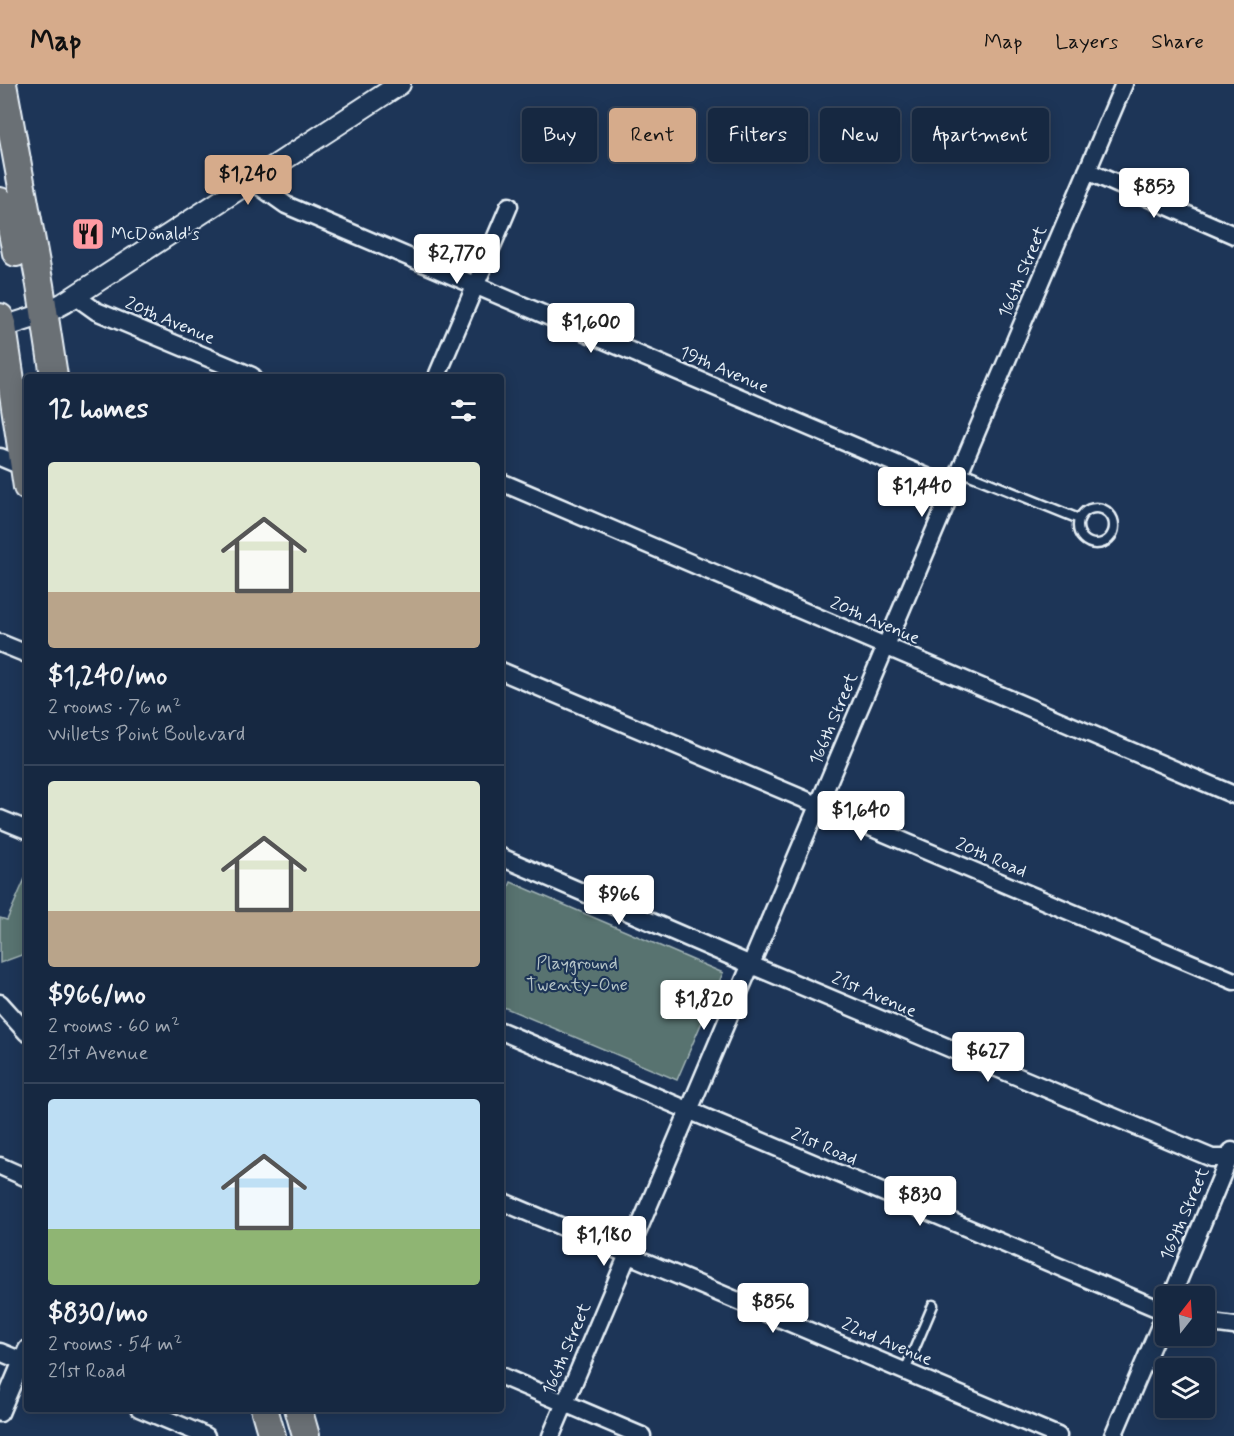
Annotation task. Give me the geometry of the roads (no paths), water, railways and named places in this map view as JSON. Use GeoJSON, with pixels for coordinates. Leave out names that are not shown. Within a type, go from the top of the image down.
{"type":"FeatureCollection","features":[{"type":"Feature","properties":{"kind":"main road"},"geometry":{"type":"LineString","coordinates":[[3,84],[54,374]]}},
{"type":"Feature","properties":{"kind":"main road"},"geometry":{"type":"LineString","coordinates":[[0,201],[10,223],[23,293],[44,314]]}},
{"type":"Feature","properties":{"kind":"main road"},"geometry":{"type":"LineString","coordinates":[[1,324],[21,348],[25,374]]}},
{"type":"Feature","properties":{"kind":"main road"},"geometry":{"type":"LineString","coordinates":[[1,324],[24,471]]}},
{"type":"Feature","properties":{"kind":"main road"},"geometry":{"type":"LineString","coordinates":[[265,1412],[272,1436]]}},
{"type":"Feature","properties":{"kind":"main road"},"geometry":{"type":"LineString","coordinates":[[299,1412],[306,1436]]}},
{"type":"Feature","properties":{"kind":"street"},"geometry":{"type":"LineString","coordinates":[[1,324],[44,314],[75,296],[400,84]]}},
{"type":"Feature","properties":{"kind":"street","name":"166th Street"},"geometry":{"type":"LineString","coordinates":[[551,1436],[1124,84]]}},
{"type":"Feature","properties":{"kind":"street"},"geometry":{"type":"LineString","coordinates":[[1087,171],[1234,235]]}},
{"type":"Feature","properties":{"kind":"street","name":"19th Avenue"},"geometry":{"type":"LineString","coordinates":[[252,181],[286,205],[953,488]]}},
{"type":"Feature","properties":{"kind":"street"},"geometry":{"type":"LineString","coordinates":[[438,374],[509,206]]}},
{"type":"Feature","properties":{"kind":"street","name":"20th Avenue"},"geometry":{"type":"LineString","coordinates":[[75,296],[96,311],[247,374]]}},
{"type":"Feature","properties":{"kind":"street"},"geometry":{"type":"LineString","coordinates":[[0,457],[24,476]]}},
{"type":"Feature","properties":{"kind":"street","name":"20th Avenue"},"geometry":{"type":"LineString","coordinates":[[504,483],[1234,795]]}},
{"type":"Feature","properties":{"kind":"street"},"geometry":{"type":"LineString","coordinates":[[0,643],[24,653]]}},
{"type":"Feature","properties":{"kind":"street","name":"20th Road"},"geometry":{"type":"LineString","coordinates":[[504,672],[1234,981]]}},
{"type":"Feature","properties":{"kind":"street"},"geometry":{"type":"LineString","coordinates":[[0,819],[24,829]]}},
{"type":"Feature","properties":{"kind":"street","name":"21st Avenue"},"geometry":{"type":"LineString","coordinates":[[504,857],[752,965],[1212,1158],[1232,1155]]}},
{"type":"Feature","properties":{"kind":"street"},"geometry":{"type":"LineString","coordinates":[[0,1003],[24,1030]]}},
{"type":"Feature","properties":{"kind":"street","name":"21st Road"},"geometry":{"type":"LineString","coordinates":[[504,1032],[1155,1308]]}},
{"type":"Feature","properties":{"kind":"street","name":"169th Street"},"geometry":{"type":"LineString","coordinates":[[1176,1286],[1232,1155]]}},
{"type":"Feature","properties":{"kind":"street"},"geometry":{"type":"LineString","coordinates":[[0,1166],[24,1177]]}},
{"type":"Feature","properties":{"kind":"street","name":"22nd Avenue"},"geometry":{"type":"LineString","coordinates":[[504,1202],[1058,1436]]}},
{"type":"Feature","properties":{"kind":"street"},"geometry":{"type":"LineString","coordinates":[[1215,1323],[1234,1326]]}},
{"type":"Feature","properties":{"kind":"street"},"geometry":{"type":"LineString","coordinates":[[1113,1436],[1155,1336]]}},
{"type":"Feature","properties":{"kind":"street"},"geometry":{"type":"LineString","coordinates":[[0,1352],[24,1358]]}},
{"type":"Feature","properties":{"kind":"street"},"geometry":{"type":"LineString","coordinates":[[0,1413],[24,1360]]}},
{"type":"Feature","properties":{"kind":"street"},"geometry":{"type":"LineString","coordinates":[[504,1377],[642,1436]]}},
{"type":"Feature","properties":{"kind":"street"},"geometry":{"type":"LineString","coordinates":[[149,1412],[206,1436]]}},
{"type":"Feature","properties":{"kind":"lane"},"geometry":{"type":"LineString","coordinates":[[960,471],[1080,519]]}},
{"type":"Feature","properties":{"kind":"lane"},"geometry":{"type":"LineString","coordinates":[[1092,508],[1104,510],[1114,523],[1112,534],[1104,542],[1091,543],[1079,531],[1080,519],[1087,510],[1092,508]]}},
{"type":"Feature","properties":{"kind":"lane"},"geometry":{"type":"LineString","coordinates":[[905,1371],[933,1305]]}},
{"type":"Feature","properties":{"kind":"place","name":"McDonald's"},"geometry":{"type":"Point","coordinates":[88,234]}},
{"type":"Feature","properties":{"kind":"park label","name":"Playground Twenty-One"},"geometry":{"type":"Point","coordinates":[577,974]}}]}
